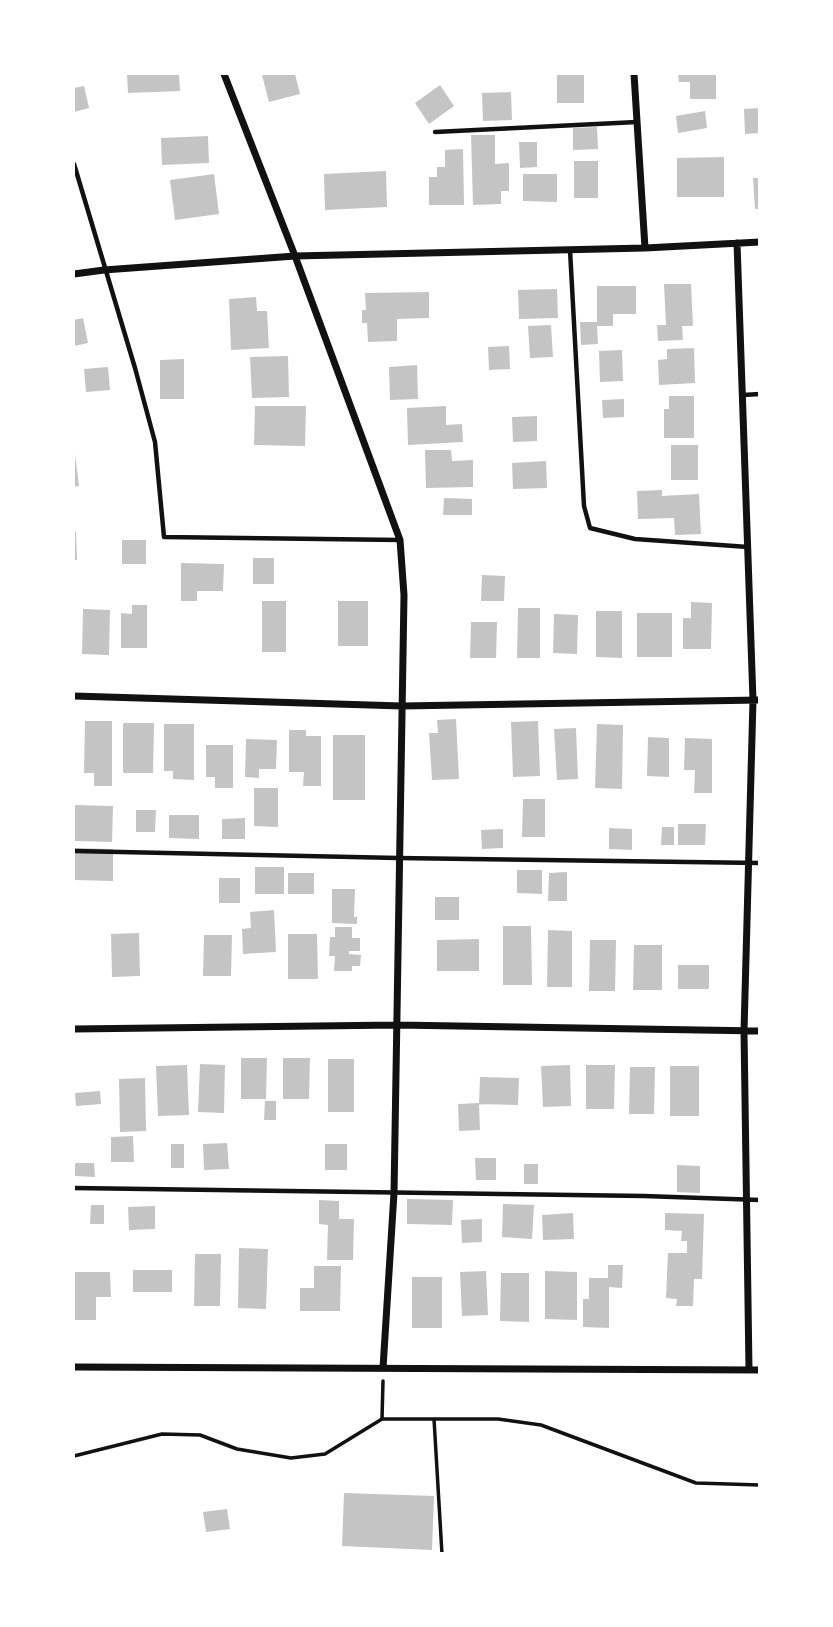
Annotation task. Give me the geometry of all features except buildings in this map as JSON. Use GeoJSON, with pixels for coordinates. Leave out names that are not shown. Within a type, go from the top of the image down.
{"type":"FeatureCollection","features":[{"type":"Feature","properties":{"kind":"street"},"geometry":{"type":"LineString","coordinates":[[224,74],[295,256],[400,540],[404,594],[394,1193],[383,1368]]}},
{"type":"Feature","properties":{"kind":"street"},"geometry":{"type":"LineString","coordinates":[[634,74],[645,248]]}},
{"type":"Feature","properties":{"kind":"street"},"geometry":{"type":"LineString","coordinates":[[74,274],[295,256],[645,248],[760,242]]}},
{"type":"Feature","properties":{"kind":"street"},"geometry":{"type":"LineString","coordinates":[[737,243],[756,700],[744,1031],[749,1369]]}},
{"type":"Feature","properties":{"kind":"street"},"geometry":{"type":"LineString","coordinates":[[74,696],[402,706],[756,700]]}},
{"type":"Feature","properties":{"kind":"street"},"geometry":{"type":"LineString","coordinates":[[74,1029],[397,1025],[760,1031]]}},
{"type":"Feature","properties":{"kind":"street"},"geometry":{"type":"LineString","coordinates":[[74,1367],[760,1370]]}},
{"type":"Feature","properties":{"kind":"lane"},"geometry":{"type":"LineString","coordinates":[[435,132],[637,122]]}},
{"type":"Feature","properties":{"kind":"lane"},"geometry":{"type":"LineString","coordinates":[[74,164],[155,442],[164,537],[400,540]]}},
{"type":"Feature","properties":{"kind":"lane"},"geometry":{"type":"LineString","coordinates":[[570,250],[584,506],[590,528],[635,539],[748,547]]}},
{"type":"Feature","properties":{"kind":"lane"},"geometry":{"type":"LineString","coordinates":[[742,395],[760,394]]}},
{"type":"Feature","properties":{"kind":"lane"},"geometry":{"type":"LineString","coordinates":[[74,851],[760,863]]}},
{"type":"Feature","properties":{"kind":"lane"},"geometry":{"type":"LineString","coordinates":[[74,1188],[760,1200]]}},
{"type":"Feature","properties":{"kind":"path"},"geometry":{"type":"LineString","coordinates":[[382,1419],[383,1368]]}},
{"type":"Feature","properties":{"kind":"path"},"geometry":{"type":"LineString","coordinates":[[74,1456],[162,1434],[200,1435],[237,1449],[291,1458],[325,1454],[382,1419],[498,1419],[541,1425],[696,1483],[760,1485]]}},
{"type":"Feature","properties":{"kind":"path"},"geometry":{"type":"LineString","coordinates":[[434,1419],[442,1553]]}}]}
